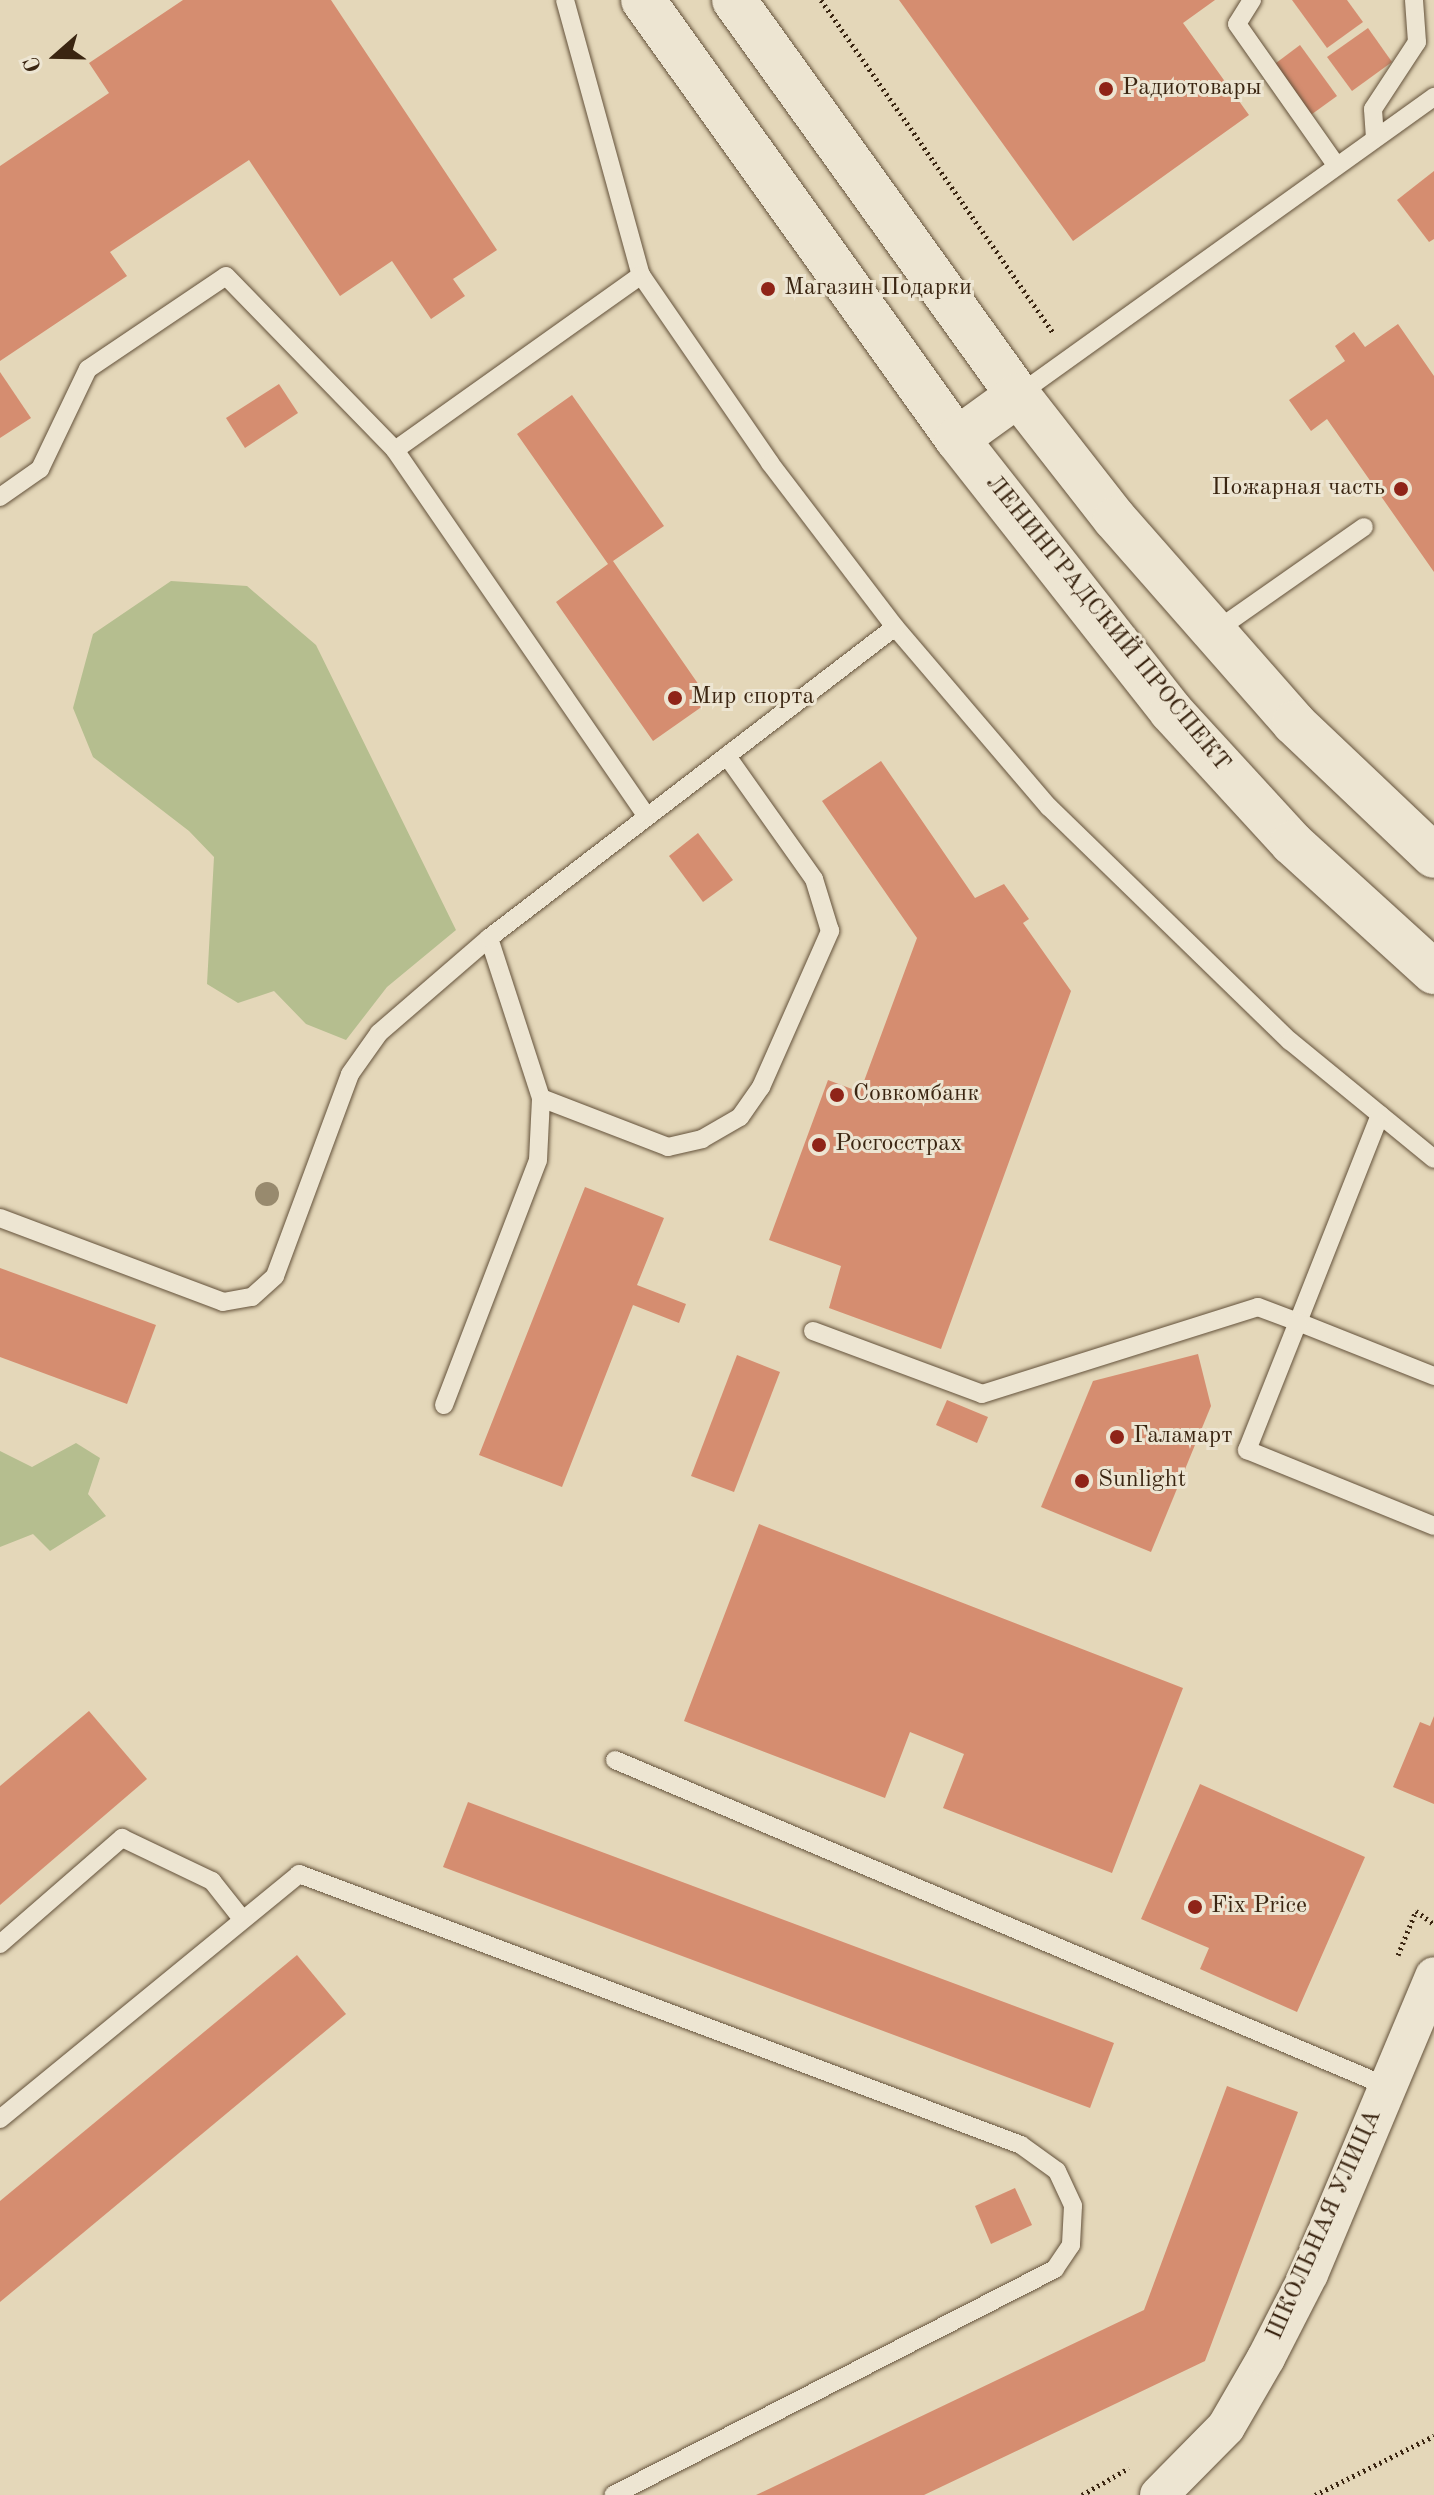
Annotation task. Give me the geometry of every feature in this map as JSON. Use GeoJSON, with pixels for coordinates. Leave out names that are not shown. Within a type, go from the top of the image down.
{"type":"FeatureCollection","features":[{"type":"Feature","properties":{"kind":"main road","name":"ЛЕНИНГРАДСКИЙ ПРОСПЕКТ"},"geometry":{"type":"LineString","coordinates":[[643,0],[957,439],[1171,711],[1292,843],[1434,972]]}},
{"type":"Feature","properties":{"kind":"main road"},"geometry":{"type":"LineString","coordinates":[[734,0],[1018,395],[1211,634],[1314,743],[1434,856]]}},
{"type":"Feature","properties":{"kind":"main road"},"geometry":{"type":"LineString","coordinates":[[957,439],[1018,395]]}},
{"type":"Feature","properties":{"kind":"street","name":"ШКОЛЬНАЯ УЛИЦА"},"geometry":{"type":"LineString","coordinates":[[1159,2495],[1226,2427],[1266,2358],[1309,2274],[1434,1976]]}},
{"type":"Feature","properties":{"kind":"lane"},"geometry":{"type":"LineString","coordinates":[[565,0],[641,275],[770,463],[895,627],[1049,807],[1278,1030],[1434,1159]]}},
{"type":"Feature","properties":{"kind":"lane"},"geometry":{"type":"LineString","coordinates":[[1252,0],[1237,24],[1336,165]]}},
{"type":"Feature","properties":{"kind":"lane"},"geometry":{"type":"LineString","coordinates":[[1375,138],[1373,109],[1417,42],[1414,0]]}},
{"type":"Feature","properties":{"kind":"lane"},"geometry":{"type":"LineString","coordinates":[[1018,395],[1434,97]]}},
{"type":"Feature","properties":{"kind":"lane"},"geometry":{"type":"LineString","coordinates":[[395,450],[641,275]]}},
{"type":"Feature","properties":{"kind":"lane"},"geometry":{"type":"LineString","coordinates":[[0,497],[40,469],[88,369],[226,276],[395,450],[647,816]]}},
{"type":"Feature","properties":{"kind":"lane"},"geometry":{"type":"LineString","coordinates":[[1211,634],[1364,527]]}},
{"type":"Feature","properties":{"kind":"lane"},"geometry":{"type":"LineString","coordinates":[[0,1218],[223,1302],[252,1297],[275,1276],[350,1074],[379,1033],[489,938],[895,627]]}},
{"type":"Feature","properties":{"kind":"lane"},"geometry":{"type":"LineString","coordinates":[[541,1098],[668,1147],[702,1139],[740,1117],[761,1087],[830,931],[814,879],[727,756]]}},
{"type":"Feature","properties":{"kind":"lane"},"geometry":{"type":"LineString","coordinates":[[444,1405],[538,1160],[541,1098],[489,938]]}},
{"type":"Feature","properties":{"kind":"lane"},"geometry":{"type":"LineString","coordinates":[[1380,1115],[1247,1450],[1434,1526]]}},
{"type":"Feature","properties":{"kind":"lane"},"geometry":{"type":"LineString","coordinates":[[813,1331],[982,1394],[1258,1307],[1434,1376]]}},
{"type":"Feature","properties":{"kind":"lane"},"geometry":{"type":"LineString","coordinates":[[615,1760],[1386,2086]]}},
{"type":"Feature","properties":{"kind":"lane"},"geometry":{"type":"LineString","coordinates":[[0,1944],[122,1838],[212,1881],[242,1919]]}},
{"type":"Feature","properties":{"kind":"lane"},"geometry":{"type":"LineString","coordinates":[[0,2119],[299,1874],[1021,2145],[1057,2171],[1073,2206],[1071,2245],[1055,2269],[613,2495]]}},
{"type":"Feature","properties":{"kind":"path"},"geometry":{"type":"LineString","coordinates":[[821,0],[1070,358]]}},
{"type":"Feature","properties":{"kind":"path"},"geometry":{"type":"LineString","coordinates":[[1416,1911],[1434,1924]]}},
{"type":"Feature","properties":{"kind":"path"},"geometry":{"type":"LineString","coordinates":[[1315,2495],[1434,2436]]}},
{"type":"Feature","properties":{"kind":"path"},"geometry":{"type":"LineString","coordinates":[[1082,2495],[1138,2462]]}},
{"type":"Feature","properties":{"kind":"green space"},"geometry":{"type":"Polygon","coordinates":[[[171,581],[247,586],[316,645],[456,930],[387,987],[346,1040],[306,1024],[274,991],[238,1003],[207,984],[214,857],[189,831],[93,757],[73,708],[93,634],[171,581]]]}},
{"type":"Feature","properties":{"kind":"green space"},"geometry":{"type":"Polygon","coordinates":[[[76,1443],[100,1458],[88,1494],[106,1516],[50,1551],[33,1534],[0,1547],[0,1451],[32,1467],[76,1443]]]}},
{"type":"Feature","properties":{"kind":"building"},"geometry":{"type":"Polygon","coordinates":[[[183,0],[331,0],[497,250],[453,279],[465,296],[431,319],[392,261],[340,296],[249,160],[110,252],[127,276],[0,361],[0,166],[109,93],[89,63],[183,0]]]}},
{"type":"Feature","properties":{"kind":"building"},"geometry":{"type":"Polygon","coordinates":[[[899,0],[1215,0],[1183,23],[1249,115],[1073,241],[899,0]]]}},
{"type":"Feature","properties":{"kind":"building"},"geometry":{"type":"Polygon","coordinates":[[[1292,0],[1347,0],[1363,22],[1327,48],[1292,0]]]}},
{"type":"Feature","properties":{"kind":"building"},"geometry":{"type":"Polygon","coordinates":[[[1368,28],[1392,62],[1352,91],[1327,57],[1368,28]]]}},
{"type":"Feature","properties":{"kind":"building"},"geometry":{"type":"Polygon","coordinates":[[[1300,45],[1337,96],[1308,117],[1272,66],[1300,45]]]}},
{"type":"Feature","properties":{"kind":"building"},"geometry":{"type":"Polygon","coordinates":[[[1434,171],[1434,239],[1429,242],[1397,200],[1434,171]]]}},
{"type":"Feature","properties":{"kind":"building"},"geometry":{"type":"Polygon","coordinates":[[[1398,324],[1434,376],[1434,572],[1327,419],[1311,431],[1289,400],[1345,361],[1335,346],[1354,332],[1365,347],[1398,324]]]}},
{"type":"Feature","properties":{"kind":"building"},"geometry":{"type":"Polygon","coordinates":[[[0,372],[31,418],[0,438],[0,372]]]}},
{"type":"Feature","properties":{"kind":"building"},"geometry":{"type":"Polygon","coordinates":[[[279,384],[298,413],[245,448],[226,418],[279,384]]]}},
{"type":"Feature","properties":{"kind":"building"},"geometry":{"type":"Polygon","coordinates":[[[572,395],[664,526],[613,561],[710,701],[653,741],[556,602],[608,564],[517,434],[572,395]]]}},
{"type":"Feature","properties":{"kind":"building"},"geometry":{"type":"Polygon","coordinates":[[[881,761],[975,898],[1004,884],[1029,919],[1023,923],[1071,991],[941,1349],[829,1308],[841,1266],[769,1240],[828,1080],[860,1092],[917,938],[822,801],[881,761]]]}},
{"type":"Feature","properties":{"kind":"building"},"geometry":{"type":"Polygon","coordinates":[[[698,833],[733,880],[703,902],[669,856],[698,833]]]}},
{"type":"Feature","properties":{"kind":"building"},"geometry":{"type":"Polygon","coordinates":[[[585,1187],[664,1218],[637,1285],[686,1304],[679,1323],[633,1305],[562,1487],[479,1455],[585,1187]]]}},
{"type":"Feature","properties":{"kind":"building"},"geometry":{"type":"Polygon","coordinates":[[[0,1268],[156,1325],[127,1404],[0,1357],[0,1268]]]}},
{"type":"Feature","properties":{"kind":"building"},"geometry":{"type":"Polygon","coordinates":[[[1198,1354],[1211,1406],[1151,1552],[1041,1507],[1093,1381],[1198,1354]]]}},
{"type":"Feature","properties":{"kind":"building"},"geometry":{"type":"Polygon","coordinates":[[[737,1355],[780,1372],[734,1492],[691,1476],[737,1355]]]}},
{"type":"Feature","properties":{"kind":"building"},"geometry":{"type":"Polygon","coordinates":[[[947,1400],[988,1417],[977,1443],[936,1425],[947,1400]]]}},
{"type":"Feature","properties":{"kind":"building"},"geometry":{"type":"Polygon","coordinates":[[[759,1524],[1183,1688],[1112,1873],[943,1808],[964,1754],[910,1732],[885,1798],[684,1721],[759,1524]]]}},
{"type":"Feature","properties":{"kind":"building"},"geometry":{"type":"Polygon","coordinates":[[[89,1711],[147,1779],[0,1905],[0,1786],[89,1711]]]}},
{"type":"Feature","properties":{"kind":"building"},"geometry":{"type":"Polygon","coordinates":[[[1434,1716],[1434,1804],[1393,1787],[1420,1722],[1430,1726],[1434,1716]]]}},
{"type":"Feature","properties":{"kind":"building"},"geometry":{"type":"Polygon","coordinates":[[[1200,1784],[1365,1857],[1297,2012],[1200,1969],[1209,1948],[1141,1919],[1200,1784]]]}},
{"type":"Feature","properties":{"kind":"building"},"geometry":{"type":"Polygon","coordinates":[[[468,1802],[1114,2043],[1090,2108],[443,1867],[468,1802]]]}},
{"type":"Feature","properties":{"kind":"building"},"geometry":{"type":"Polygon","coordinates":[[[297,1955],[346,2014],[0,2302],[0,2201],[297,1955]]]}},
{"type":"Feature","properties":{"kind":"building"},"geometry":{"type":"Polygon","coordinates":[[[1227,2086],[1298,2112],[1205,2361],[924,2495],[756,2495],[1144,2310],[1227,2086]]]}},
{"type":"Feature","properties":{"kind":"building"},"geometry":{"type":"Polygon","coordinates":[[[1015,2188],[1032,2225],[991,2244],[975,2206],[1015,2188]]]}},
{"type":"Feature","properties":{"kind":"place","name":"Радиотовары"},"geometry":{"type":"Point","coordinates":[1106,89]}},
{"type":"Feature","properties":{"kind":"place","name":"Магазин Подарки"},"geometry":{"type":"Point","coordinates":[768,289]}},
{"type":"Feature","properties":{"kind":"place","name":"Пожарная часть"},"geometry":{"type":"Point","coordinates":[1401,489]}},
{"type":"Feature","properties":{"kind":"place","name":"Мир спорта"},"geometry":{"type":"Point","coordinates":[675,698]}},
{"type":"Feature","properties":{"kind":"place","name":"Совкомбанк"},"geometry":{"type":"Point","coordinates":[837,1095]}},
{"type":"Feature","properties":{"kind":"place","name":"Росгосстрах"},"geometry":{"type":"Point","coordinates":[819,1145]}},
{"type":"Feature","properties":{"kind":"place","name":"Галамарт"},"geometry":{"type":"Point","coordinates":[1117,1437]}},
{"type":"Feature","properties":{"kind":"place","name":"Sunlight"},"geometry":{"type":"Point","coordinates":[1082,1481]}},
{"type":"Feature","properties":{"kind":"place","name":"Fix Price"},"geometry":{"type":"Point","coordinates":[1195,1907]}}]}
